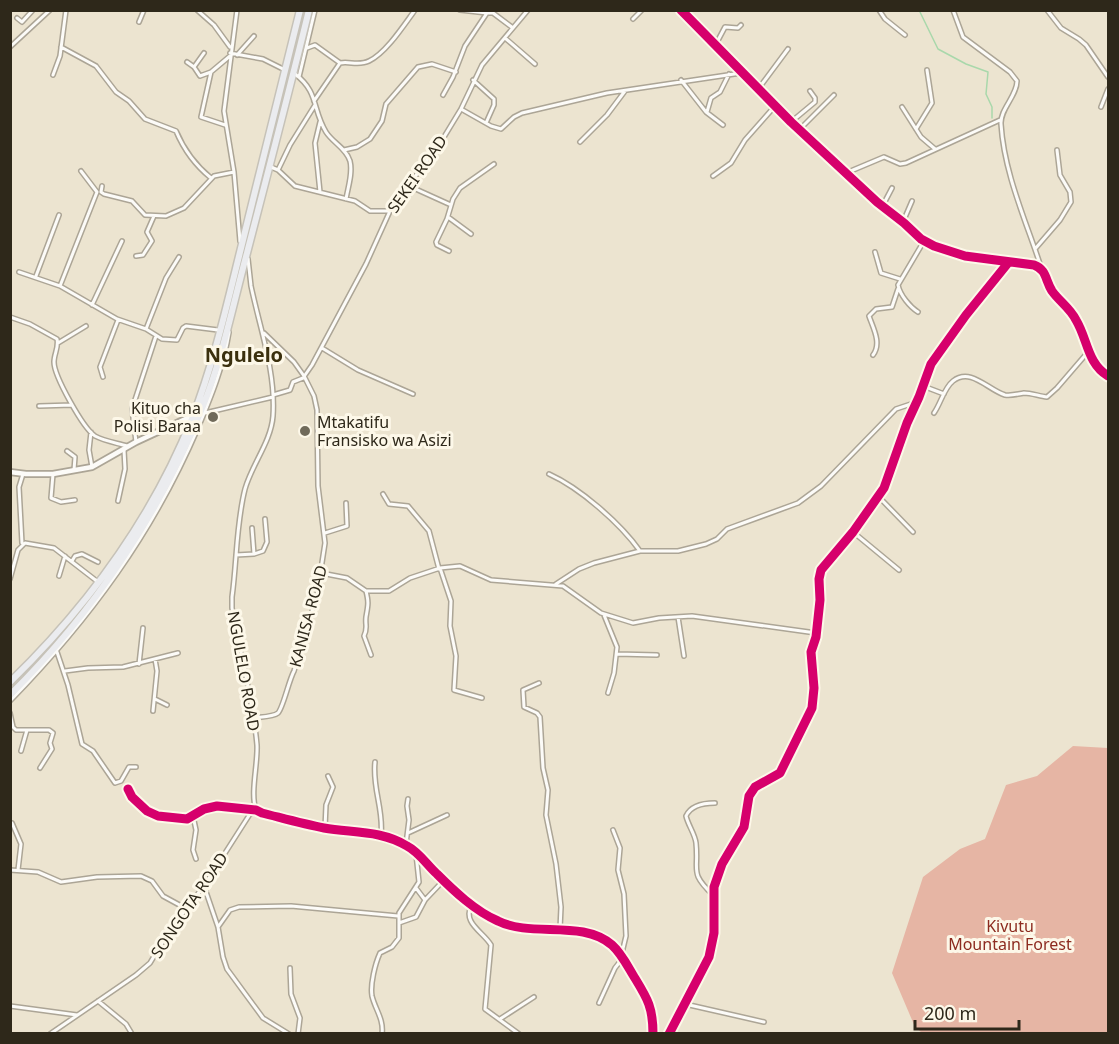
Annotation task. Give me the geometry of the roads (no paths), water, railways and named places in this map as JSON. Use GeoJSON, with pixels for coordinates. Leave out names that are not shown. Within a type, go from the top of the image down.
{"type":"FeatureCollection","features":[{"type":"Feature","properties":{"kind":"highway"},"geometry":{"type":"LineString","coordinates":[[10,695],[44,661],[104,586],[134,542],[162,494],[199,414],[232,313],[262,161],[300,10]]}},
{"type":"Feature","properties":{"kind":"highway"},"geometry":{"type":"LineString","coordinates":[[10,682],[71,619],[99,583],[146,512],[199,414],[296,75],[309,10]]}},
{"type":"Feature","properties":{"kind":"highway"},"geometry":{"type":"LineString","coordinates":[[262,161],[271,166]]}},
{"type":"Feature","properties":{"kind":"highway"},"geometry":{"type":"LineString","coordinates":[[257,184],[265,187]]}},
{"type":"Feature","properties":{"kind":"street"},"geometry":{"type":"LineString","coordinates":[[17,18],[22,22],[33,10]]}},
{"type":"Feature","properties":{"kind":"street"},"geometry":{"type":"LineString","coordinates":[[11,46],[50,10]]}},
{"type":"Feature","properties":{"kind":"street"},"geometry":{"type":"LineString","coordinates":[[53,75],[60,56],[66,10]]}},
{"type":"Feature","properties":{"kind":"street"},"geometry":{"type":"LineString","coordinates":[[139,22],[144,10]]}},
{"type":"Feature","properties":{"kind":"street"},"geometry":{"type":"LineString","coordinates":[[197,10],[214,25],[230,52],[263,59],[285,70]]}},
{"type":"Feature","properties":{"kind":"street","name":"NGULELO ROAD"},"geometry":{"type":"LineString","coordinates":[[237,10],[224,106],[225,125],[234,172],[244,252],[263,331],[273,396],[273,419],[245,489],[240,513],[232,608],[254,718],[257,747],[254,800],[258,811]]}},
{"type":"Feature","properties":{"kind":"street"},"geometry":{"type":"LineString","coordinates":[[315,10],[307,48],[296,75],[311,90],[327,133],[349,158],[351,167],[345,199]]}},
{"type":"Feature","properties":{"kind":"street"},"geometry":{"type":"LineString","coordinates":[[307,48],[315,45],[340,63],[362,63],[375,57],[399,33],[415,10]]}},
{"type":"Feature","properties":{"kind":"street"},"geometry":{"type":"LineString","coordinates":[[460,10],[493,13],[513,28]]}},
{"type":"Feature","properties":{"kind":"street","name":"SEKEI ROAD"},"geometry":{"type":"LineString","coordinates":[[199,414],[273,396],[289,390],[293,382],[304,376],[322,348],[366,264],[390,211],[444,137],[461,109],[482,65],[528,10]]}},
{"type":"Feature","properties":{"kind":"street"},"geometry":{"type":"LineString","coordinates":[[633,19],[642,10]]}},
{"type":"Feature","properties":{"kind":"street"},"geometry":{"type":"LineString","coordinates":[[681,10],[791,122],[882,207],[924,241],[965,256],[1034,265],[1041,268],[1052,290],[1077,320],[1088,352],[1097,368],[1108,376]]}},
{"type":"Feature","properties":{"kind":"street"},"geometry":{"type":"LineString","coordinates":[[879,10],[885,19],[905,35]]}},
{"type":"Feature","properties":{"kind":"street"},"geometry":{"type":"LineString","coordinates":[[953,10],[963,37],[1016,79],[1017,88],[1000,120],[1005,153],[1041,268]]}},
{"type":"Feature","properties":{"kind":"street"},"geometry":{"type":"LineString","coordinates":[[1047,10],[1061,28],[1086,45],[1108,77]]}},
{"type":"Feature","properties":{"kind":"street"},"geometry":{"type":"LineString","coordinates":[[443,95],[456,72],[465,46],[487,13]]}},
{"type":"Feature","properties":{"kind":"street"},"geometry":{"type":"LineString","coordinates":[[715,45],[725,27],[738,28],[741,25]]}},
{"type":"Feature","properties":{"kind":"street"},"geometry":{"type":"LineString","coordinates":[[237,55],[254,36]]}},
{"type":"Feature","properties":{"kind":"street"},"geometry":{"type":"LineString","coordinates":[[505,38],[535,64]]}},
{"type":"Feature","properties":{"kind":"street"},"geometry":{"type":"LineString","coordinates":[[61,47],[96,66],[116,92],[129,101],[145,119],[176,131],[180,144],[195,164],[211,178]]}},
{"type":"Feature","properties":{"kind":"street"},"geometry":{"type":"LineString","coordinates":[[758,89],[788,49]]}},
{"type":"Feature","properties":{"kind":"street"},"geometry":{"type":"LineString","coordinates":[[187,62],[194,67],[199,76],[211,72],[230,52]]}},
{"type":"Feature","properties":{"kind":"street"},"geometry":{"type":"LineString","coordinates":[[194,67],[204,53]]}},
{"type":"Feature","properties":{"kind":"street"},"geometry":{"type":"LineString","coordinates":[[278,170],[314,103],[340,63]]}},
{"type":"Feature","properties":{"kind":"street"},"geometry":{"type":"LineString","coordinates":[[344,150],[357,147],[370,139],[382,121],[386,104],[418,67],[432,64],[456,72]]}},
{"type":"Feature","properties":{"kind":"street"},"geometry":{"type":"LineString","coordinates":[[916,129],[932,103],[927,70]]}},
{"type":"Feature","properties":{"kind":"street"},"geometry":{"type":"LineString","coordinates":[[211,72],[201,117],[225,125]]}},
{"type":"Feature","properties":{"kind":"street"},"geometry":{"type":"LineString","coordinates":[[461,109],[501,129],[522,113],[607,93],[742,73]]}},
{"type":"Feature","properties":{"kind":"street"},"geometry":{"type":"LineString","coordinates":[[707,112],[711,98],[720,92],[729,74]]}},
{"type":"Feature","properties":{"kind":"street"},"geometry":{"type":"LineString","coordinates":[[474,80],[494,99],[494,105],[486,123]]}},
{"type":"Feature","properties":{"kind":"street"},"geometry":{"type":"LineString","coordinates":[[681,81],[707,112],[723,124]]}},
{"type":"Feature","properties":{"kind":"street"},"geometry":{"type":"LineString","coordinates":[[1101,107],[1108,89]]}},
{"type":"Feature","properties":{"kind":"street"},"geometry":{"type":"LineString","coordinates":[[580,142],[607,115],[625,91]]}},
{"type":"Feature","properties":{"kind":"street"},"geometry":{"type":"LineString","coordinates":[[791,122],[815,102],[816,98],[810,91]]}},
{"type":"Feature","properties":{"kind":"street"},"geometry":{"type":"LineString","coordinates":[[800,129],[834,95]]}},
{"type":"Feature","properties":{"kind":"street"},"geometry":{"type":"LineString","coordinates":[[713,176],[731,163],[745,140],[775,106]]}},
{"type":"Feature","properties":{"kind":"street"},"geometry":{"type":"LineString","coordinates":[[902,107],[925,141],[935,149]]}},
{"type":"Feature","properties":{"kind":"street"},"geometry":{"type":"LineString","coordinates":[[320,192],[315,143],[321,120]]}},
{"type":"Feature","properties":{"kind":"street"},"geometry":{"type":"LineString","coordinates":[[845,173],[884,157],[900,164],[906,163],[1000,120]]}},
{"type":"Feature","properties":{"kind":"street"},"geometry":{"type":"LineString","coordinates":[[1035,249],[1060,220],[1071,202],[1070,192],[1059,173],[1057,150]]}},
{"type":"Feature","properties":{"kind":"street"},"geometry":{"type":"LineString","coordinates":[[449,251],[436,245],[436,242],[451,205],[460,188],[494,164]]}},
{"type":"Feature","properties":{"kind":"street"},"geometry":{"type":"LineString","coordinates":[[271,166],[295,186],[355,201],[370,211],[390,211]]}},
{"type":"Feature","properties":{"kind":"street"},"geometry":{"type":"LineString","coordinates":[[60,286],[97,192],[81,171]]}},
{"type":"Feature","properties":{"kind":"street"},"geometry":{"type":"LineString","coordinates":[[102,186],[101,192],[132,201],[141,213],[166,216],[180,211],[211,178],[234,172]]}},
{"type":"Feature","properties":{"kind":"street"},"geometry":{"type":"LineString","coordinates":[[409,186],[451,205]]}},
{"type":"Feature","properties":{"kind":"street"},"geometry":{"type":"LineString","coordinates":[[882,207],[892,188]]}},
{"type":"Feature","properties":{"kind":"street"},"geometry":{"type":"LineString","coordinates":[[903,222],[912,201]]}},
{"type":"Feature","properties":{"kind":"street"},"geometry":{"type":"LineString","coordinates":[[36,276],[59,215]]}},
{"type":"Feature","properties":{"kind":"street"},"geometry":{"type":"LineString","coordinates":[[136,256],[143,255],[152,241],[147,232],[154,216]]}},
{"type":"Feature","properties":{"kind":"street"},"geometry":{"type":"LineString","coordinates":[[448,216],[471,234]]}},
{"type":"Feature","properties":{"kind":"street"},"geometry":{"type":"LineString","coordinates":[[92,305],[123,241]]}},
{"type":"Feature","properties":{"kind":"street"},"geometry":{"type":"LineString","coordinates":[[873,355],[877,347],[870,314],[876,309],[892,307],[900,279],[924,241]]}},
{"type":"Feature","properties":{"kind":"street"},"geometry":{"type":"LineString","coordinates":[[875,252],[881,273],[900,279]]}},
{"type":"Feature","properties":{"kind":"street"},"geometry":{"type":"LineString","coordinates":[[146,330],[166,278],[179,257]]}},
{"type":"Feature","properties":{"kind":"street"},"geometry":{"type":"LineString","coordinates":[[669,1034],[711,952],[714,933],[713,895],[720,868],[744,827],[750,792],[780,773],[809,715],[814,688],[811,652],[821,598],[819,575],[826,563],[853,532],[888,480],[906,423],[924,386],[931,364],[1008,263]]}},
{"type":"Feature","properties":{"kind":"street"},"geometry":{"type":"LineString","coordinates":[[19,272],[60,286],[118,320],[156,336],[177,340],[183,328],[186,327],[218,330]]}},
{"type":"Feature","properties":{"kind":"street"},"geometry":{"type":"LineString","coordinates":[[898,289],[918,312]]}},
{"type":"Feature","properties":{"kind":"street"},"geometry":{"type":"LineString","coordinates":[[10,317],[57,339],[54,365],[72,405],[91,432],[100,438],[127,448]]}},
{"type":"Feature","properties":{"kind":"street"},"geometry":{"type":"LineString","coordinates":[[103,377],[100,367],[118,320]]}},
{"type":"Feature","properties":{"kind":"street"},"geometry":{"type":"LineString","coordinates":[[58,343],[86,326]]}},
{"type":"Feature","properties":{"kind":"street","name":"KANISA ROAD"},"geometry":{"type":"LineString","coordinates":[[254,718],[275,714],[280,710],[295,669],[321,573],[325,533],[318,486],[317,410],[314,396],[294,362],[263,331]]}},
{"type":"Feature","properties":{"kind":"street"},"geometry":{"type":"LineString","coordinates":[[136,442],[132,409],[156,336]]}},
{"type":"Feature","properties":{"kind":"street"},"geometry":{"type":"LineString","coordinates":[[322,348],[358,370],[413,394]]}},
{"type":"Feature","properties":{"kind":"street"},"geometry":{"type":"LineString","coordinates":[[934,413],[951,383],[956,379],[967,377],[1007,395],[1025,393],[1047,397],[1088,352]]}},
{"type":"Feature","properties":{"kind":"street"},"geometry":{"type":"LineString","coordinates":[[924,386],[944,394]]}},
{"type":"Feature","properties":{"kind":"street"},"geometry":{"type":"LineString","coordinates":[[555,584],[579,569],[640,551],[690,549],[717,539],[727,529],[798,503],[821,486],[896,409],[917,402]]}},
{"type":"Feature","properties":{"kind":"street"},"geometry":{"type":"LineString","coordinates":[[39,406],[72,405]]}},
{"type":"Feature","properties":{"kind":"street"},"geometry":{"type":"LineString","coordinates":[[10,472],[53,474],[92,467],[136,442],[199,414]]}},
{"type":"Feature","properties":{"kind":"street"},"geometry":{"type":"LineString","coordinates":[[10,701],[57,652],[98,602],[144,534],[171,487],[199,414]]}},
{"type":"Feature","properties":{"kind":"street"},"geometry":{"type":"LineString","coordinates":[[91,432],[89,450],[92,467]]}},
{"type":"Feature","properties":{"kind":"street"},"geometry":{"type":"LineString","coordinates":[[118,501],[127,448]]}},
{"type":"Feature","properties":{"kind":"street"},"geometry":{"type":"LineString","coordinates":[[67,451],[75,457],[74,470]]}},
{"type":"Feature","properties":{"kind":"street"},"geometry":{"type":"LineString","coordinates":[[10,579],[18,550],[22,544],[19,487],[23,474]]}},
{"type":"Feature","properties":{"kind":"street"},"geometry":{"type":"LineString","coordinates":[[53,474],[51,498],[58,502],[75,500]]}},
{"type":"Feature","properties":{"kind":"street"},"geometry":{"type":"LineString","coordinates":[[549,474],[568,483],[624,531],[640,551]]}},
{"type":"Feature","properties":{"kind":"street"},"geometry":{"type":"LineString","coordinates":[[383,494],[389,504],[408,506],[428,529],[451,601],[450,626],[456,656],[454,690],[482,698]]}},
{"type":"Feature","properties":{"kind":"street"},"geometry":{"type":"LineString","coordinates":[[878,496],[913,532]]}},
{"type":"Feature","properties":{"kind":"street"},"geometry":{"type":"LineString","coordinates":[[325,533],[347,526],[346,503]]}},
{"type":"Feature","properties":{"kind":"street"},"geometry":{"type":"LineString","coordinates":[[235,555],[263,551],[266,545],[265,519]]}},
{"type":"Feature","properties":{"kind":"street"},"geometry":{"type":"LineString","coordinates":[[252,528],[254,554]]}},
{"type":"Feature","properties":{"kind":"street"},"geometry":{"type":"LineString","coordinates":[[853,532],[899,570]]}},
{"type":"Feature","properties":{"kind":"street"},"geometry":{"type":"LineString","coordinates":[[22,544],[49,546],[99,583]]}},
{"type":"Feature","properties":{"kind":"street"},"geometry":{"type":"LineString","coordinates":[[72,561],[75,556],[82,554],[98,562]]}},
{"type":"Feature","properties":{"kind":"street"},"geometry":{"type":"LineString","coordinates":[[59,576],[65,556]]}},
{"type":"Feature","properties":{"kind":"street"},"geometry":{"type":"LineString","coordinates":[[321,573],[347,578],[366,591],[389,591],[408,578],[460,566],[491,580],[538,585],[555,584],[567,588],[604,615],[633,623],[678,616],[696,616],[816,633]]}},
{"type":"Feature","properties":{"kind":"street"},"geometry":{"type":"LineString","coordinates":[[366,591],[369,605],[366,619],[368,629],[364,636],[371,655]]}},
{"type":"Feature","properties":{"kind":"street"},"geometry":{"type":"LineString","coordinates":[[604,615],[615,642],[616,654],[608,693]]}},
{"type":"Feature","properties":{"kind":"street"},"geometry":{"type":"LineString","coordinates":[[678,616],[684,656]]}},
{"type":"Feature","properties":{"kind":"street"},"geometry":{"type":"LineString","coordinates":[[139,664],[143,628]]}},
{"type":"Feature","properties":{"kind":"street"},"geometry":{"type":"LineString","coordinates":[[57,652],[65,671],[82,744],[93,751],[115,783],[121,781],[129,766],[136,767]]}},
{"type":"Feature","properties":{"kind":"street"},"geometry":{"type":"LineString","coordinates":[[65,671],[123,667],[178,653]]}},
{"type":"Feature","properties":{"kind":"street"},"geometry":{"type":"LineString","coordinates":[[616,654],[657,655]]}},
{"type":"Feature","properties":{"kind":"street"},"geometry":{"type":"LineString","coordinates":[[153,711],[157,671],[155,660]]}},
{"type":"Feature","properties":{"kind":"street"},"geometry":{"type":"LineString","coordinates":[[539,683],[524,689],[523,703],[525,708],[537,713],[540,717],[543,768],[548,790],[546,815],[556,864],[561,907],[560,930]]}},
{"type":"Feature","properties":{"kind":"street"},"geometry":{"type":"LineString","coordinates":[[155,699],[167,705]]}},
{"type":"Feature","properties":{"kind":"street"},"geometry":{"type":"LineString","coordinates":[[10,713],[14,728],[49,730],[53,734],[50,742],[51,749],[40,768]]}},
{"type":"Feature","properties":{"kind":"street"},"geometry":{"type":"LineString","coordinates":[[21,751],[27,730]]}},
{"type":"Feature","properties":{"kind":"street"},"geometry":{"type":"LineString","coordinates":[[375,762],[374,785],[383,819],[381,835]]}},
{"type":"Feature","properties":{"kind":"street"},"geometry":{"type":"LineString","coordinates":[[326,828],[327,802],[333,787],[328,776]]}},
{"type":"Feature","properties":{"kind":"street"},"geometry":{"type":"LineString","coordinates":[[128,789],[132,797],[152,814],[184,819],[204,809],[217,806],[258,811],[326,828],[362,831],[405,844],[416,852],[443,881],[489,917],[511,927],[589,934],[611,945],[622,958],[651,1008],[653,1034]]}},
{"type":"Feature","properties":{"kind":"street"},"geometry":{"type":"LineString","coordinates":[[405,844],[408,833],[408,798]]}},
{"type":"Feature","properties":{"kind":"street"},"geometry":{"type":"LineString","coordinates":[[713,895],[698,879],[695,862],[696,842],[686,816],[690,810],[702,804],[715,803]]}},
{"type":"Feature","properties":{"kind":"street","name":"SONGOTA ROAD"},"geometry":{"type":"LineString","coordinates":[[50,1034],[150,963],[185,908],[204,886],[250,814],[258,811]]}},
{"type":"Feature","properties":{"kind":"street"},"geometry":{"type":"LineString","coordinates":[[408,833],[447,815]]}},
{"type":"Feature","properties":{"kind":"street"},"geometry":{"type":"LineString","coordinates":[[193,816],[196,827],[193,849],[196,859]]}},
{"type":"Feature","properties":{"kind":"street"},"geometry":{"type":"LineString","coordinates":[[12,823],[21,844],[18,870]]}},
{"type":"Feature","properties":{"kind":"street"},"geometry":{"type":"LineString","coordinates":[[598,1002],[622,958],[626,936],[624,894],[618,870],[620,848],[613,830]]}},
{"type":"Feature","properties":{"kind":"street"},"geometry":{"type":"LineString","coordinates":[[382,1034],[380,1015],[372,991],[378,956],[392,947],[398,939],[399,916],[408,897],[416,888],[419,877],[416,852]]}},
{"type":"Feature","properties":{"kind":"street"},"geometry":{"type":"LineString","coordinates":[[10,870],[40,872],[61,882],[97,877],[141,876],[152,881],[164,896],[185,908]]}},
{"type":"Feature","properties":{"kind":"street"},"geometry":{"type":"LineString","coordinates":[[399,923],[416,917],[425,900],[443,881]]}},
{"type":"Feature","properties":{"kind":"street"},"geometry":{"type":"LineString","coordinates":[[204,886],[218,927],[227,969],[263,1018],[289,1034]]}},
{"type":"Feature","properties":{"kind":"street"},"geometry":{"type":"LineString","coordinates":[[416,888],[425,900]]}},
{"type":"Feature","properties":{"kind":"street"},"geometry":{"type":"LineString","coordinates":[[472,904],[469,911],[472,924],[491,945],[485,1009],[519,1034]]}},
{"type":"Feature","properties":{"kind":"street"},"geometry":{"type":"LineString","coordinates":[[218,927],[230,910],[239,907],[291,906],[399,916]]}},
{"type":"Feature","properties":{"kind":"street"},"geometry":{"type":"LineString","coordinates":[[290,968],[291,994],[300,1018],[298,1034]]}},
{"type":"Feature","properties":{"kind":"street"},"geometry":{"type":"LineString","coordinates":[[500,1020],[534,997]]}},
{"type":"Feature","properties":{"kind":"street"},"geometry":{"type":"LineString","coordinates":[[98,1001],[126,1024],[132,1034]]}},
{"type":"Feature","properties":{"kind":"street"},"geometry":{"type":"LineString","coordinates":[[685,1004],[764,1022]]}},
{"type":"Feature","properties":{"kind":"street"},"geometry":{"type":"LineString","coordinates":[[10,1006],[77,1015]]}},
{"type":"Feature","properties":{"kind":"waterway"},"geometry":{"type":"LineString","coordinates":[[919,10],[938,49],[966,64],[988,72],[986,94],[992,107],[992,118]]}},
{"type":"Feature","properties":{"kind":"place","name":"Kituo cha Polisi Baraa"},"geometry":{"type":"Point","coordinates":[213,417]}},
{"type":"Feature","properties":{"kind":"place","name":"Mtakatifu Fransisko wa Asizi"},"geometry":{"type":"Point","coordinates":[305,431]}},
{"type":"Feature","properties":{"kind":"district","name":"Ngulelo"},"geometry":{"type":"Point","coordinates":[244,355]}},
{"type":"Feature","properties":{"kind":"park label","name":"Kivutu Mountain Forest"},"geometry":{"type":"Point","coordinates":[1010,935]}}]}
